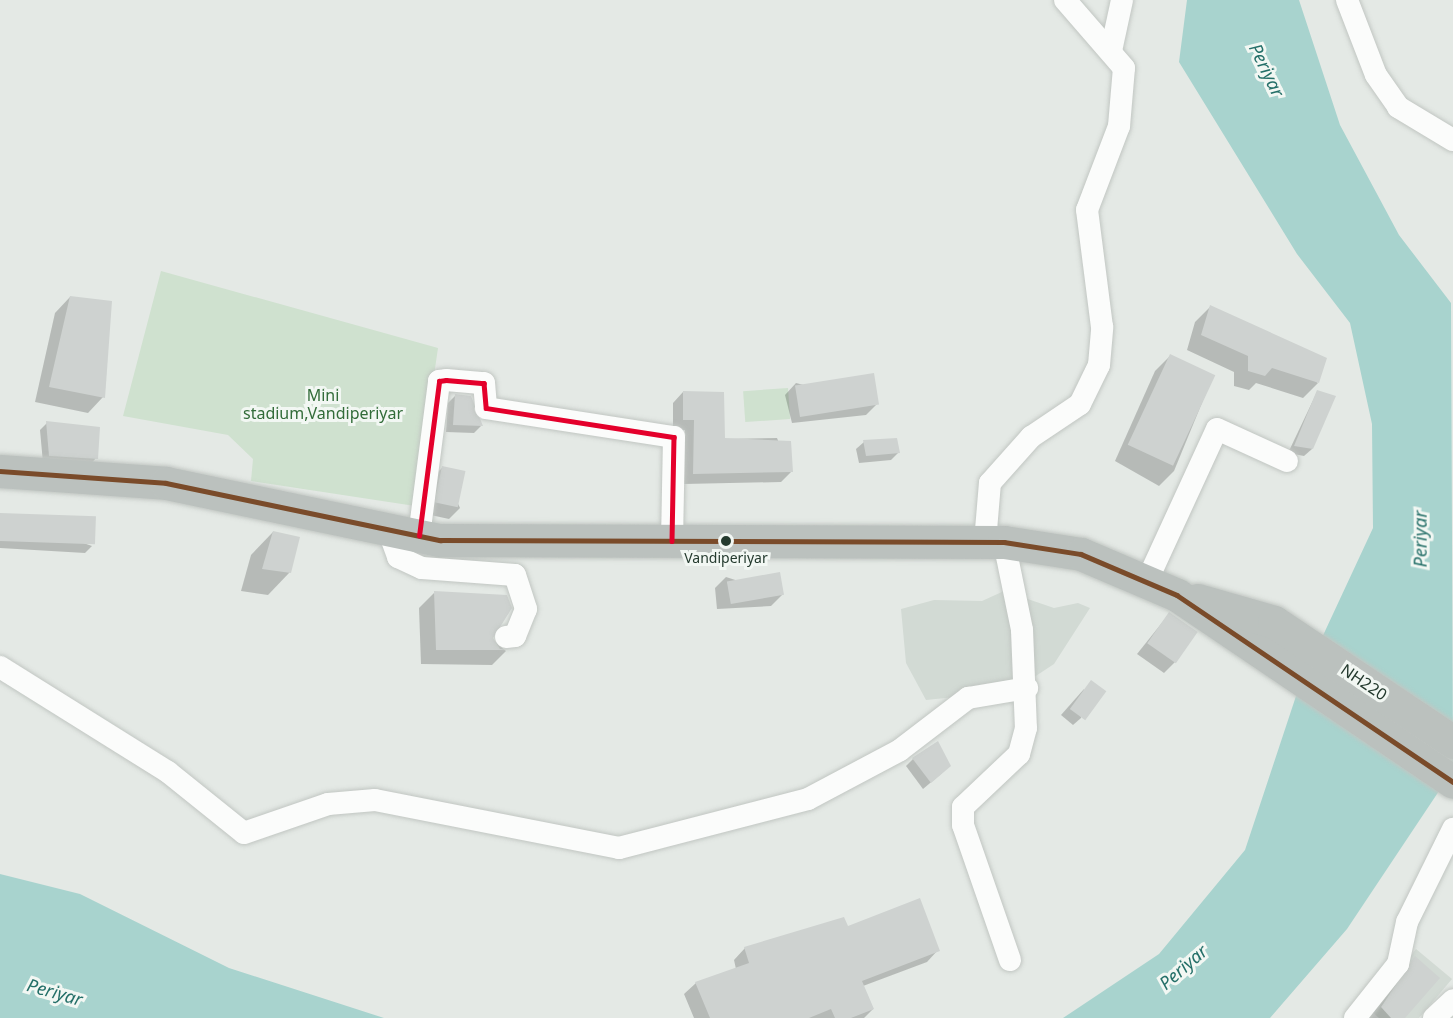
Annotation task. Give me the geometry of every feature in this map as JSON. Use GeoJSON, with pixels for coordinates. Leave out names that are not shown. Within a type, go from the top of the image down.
{"type":"FeatureCollection","features":[{"type":"Feature","properties":{"kind":"highway"},"geometry":{"type":"LineString","coordinates":[[0,471],[166,483],[419,536],[995,542],[1081,554],[1177,595]]}},
{"type":"Feature","properties":{"kind":"highway","name":"NH220"},"geometry":{"type":"LineString","coordinates":[[1177,595],[1274,622],[1453,742]]}},
{"type":"Feature","properties":{"kind":"highway","name":"NH220"},"geometry":{"type":"LineString","coordinates":[[1177,595],[1453,782]]}},
{"type":"Feature","properties":{"kind":"street"},"geometry":{"type":"LineString","coordinates":[[1010,960],[963,825],[963,807],[1019,754],[1028,688],[995,542],[990,483],[1031,436],[1080,404],[1100,364],[1102,327],[1087,210],[1119,126],[1124,68],[1065,0]]}},
{"type":"Feature","properties":{"kind":"street"},"geometry":{"type":"LineString","coordinates":[[1111,51],[1122,0]]}},
{"type":"Feature","properties":{"kind":"street"},"geometry":{"type":"LineString","coordinates":[[1347,0],[1376,75],[1398,107],[1453,140]]}},
{"type":"Feature","properties":{"kind":"street"},"geometry":{"type":"LineString","coordinates":[[419,536],[439,381],[446,380],[484,383],[486,408],[674,437],[689,539]]}},
{"type":"Feature","properties":{"kind":"street"},"geometry":{"type":"LineString","coordinates":[[1148,581],[1217,429],[1287,461]]}},
{"type":"Feature","properties":{"kind":"street"},"geometry":{"type":"LineString","coordinates":[[388,529],[398,557],[422,568],[515,575],[526,609],[515,636],[506,637]]}},
{"type":"Feature","properties":{"kind":"street"},"geometry":{"type":"LineString","coordinates":[[0,667],[168,772],[244,833],[328,804],[375,800],[619,848],[808,799],[900,750],[968,698],[1028,688]]}},
{"type":"Feature","properties":{"kind":"street"},"geometry":{"type":"LineString","coordinates":[[1355,1018],[1398,964],[1407,922],[1453,829]]}},
{"type":"Feature","properties":{"kind":"street"},"geometry":{"type":"LineString","coordinates":[[1434,1018],[1453,1000]]}},
{"type":"Feature","properties":{"kind":"shaded area"},"geometry":{"type":"Polygon","coordinates":[[[1004,591],[1054,608],[1078,603],[1090,608],[1054,664],[1013,691],[926,700],[906,663],[901,609],[934,600],[982,601],[1004,591]]]}},
{"type":"Feature","properties":{"kind":"shaded area"},"geometry":{"type":"Polygon","coordinates":[[[1416,949],[1452,979],[1419,1018],[1379,1018],[1369,1009],[1416,949]]]}},
{"type":"Feature","properties":{"kind":"green space","name":"Mini stadium,Vandiperiyar"},"geometry":{"type":"Polygon","coordinates":[[[161,271],[438,348],[415,506],[251,481],[253,459],[228,435],[123,416],[161,271]]]}},
{"type":"Feature","properties":{"kind":"green space"},"geometry":{"type":"Polygon","coordinates":[[[788,388],[790,419],[745,422],[743,391],[788,388]]]}},
{"type":"Feature","properties":{"kind":"water","name":"Periyar"},"geometry":{"type":"Polygon","coordinates":[[[1187,0],[1299,0],[1340,125],[1399,235],[1451,303],[1453,770],[1347,929],[1270,1018],[1063,1018],[1159,954],[1245,850],[1299,687],[1373,528],[1372,424],[1350,323],[1297,254],[1179,62],[1187,0]]]}},
{"type":"Feature","properties":{"kind":"water","name":"Periyar"},"geometry":{"type":"Polygon","coordinates":[[[0,874],[80,894],[229,968],[384,1018],[0,1018],[0,874]]]}},
{"type":"Feature","properties":{"kind":"building"},"geometry":{"type":"Polygon","coordinates":[[[70,296],[112,301],[105,398],[49,387],[70,296]]]}},
{"type":"Feature","properties":{"kind":"building"},"geometry":{"type":"Polygon","coordinates":[[[1210,305],[1327,358],[1319,383],[1272,368],[1265,376],[1248,371],[1248,356],[1201,335],[1210,305]]]}},
{"type":"Feature","properties":{"kind":"building"},"geometry":{"type":"Polygon","coordinates":[[[1170,354],[1215,375],[1173,466],[1128,445],[1170,354]]]}},
{"type":"Feature","properties":{"kind":"building"},"geometry":{"type":"Polygon","coordinates":[[[874,373],[879,405],[800,417],[795,386],[874,373]]]}},
{"type":"Feature","properties":{"kind":"building"},"geometry":{"type":"Polygon","coordinates":[[[1317,390],[1336,396],[1313,449],[1294,446],[1317,390]]]}},
{"type":"Feature","properties":{"kind":"building"},"geometry":{"type":"Polygon","coordinates":[[[683,391],[724,392],[725,438],[791,441],[793,472],[693,474],[694,420],[683,420],[683,391]]]}},
{"type":"Feature","properties":{"kind":"building"},"geometry":{"type":"Polygon","coordinates":[[[455,394],[471,396],[483,426],[453,425],[455,394]]]}},
{"type":"Feature","properties":{"kind":"building"},"geometry":{"type":"Polygon","coordinates":[[[46,421],[100,427],[98,459],[49,456],[46,421]]]}},
{"type":"Feature","properties":{"kind":"building"},"geometry":{"type":"Polygon","coordinates":[[[897,438],[900,453],[866,456],[863,440],[897,438]]]}},
{"type":"Feature","properties":{"kind":"building"},"geometry":{"type":"Polygon","coordinates":[[[442,466],[465,471],[458,507],[434,502],[442,466]]]}},
{"type":"Feature","properties":{"kind":"building"},"geometry":{"type":"Polygon","coordinates":[[[0,513],[96,516],[95,544],[0,541],[0,513]]]}},
{"type":"Feature","properties":{"kind":"building"},"geometry":{"type":"Polygon","coordinates":[[[273,531],[300,537],[291,573],[262,569],[273,531]]]}},
{"type":"Feature","properties":{"kind":"building"},"geometry":{"type":"Polygon","coordinates":[[[780,572],[784,595],[731,604],[727,581],[780,572]]]}},
{"type":"Feature","properties":{"kind":"building"},"geometry":{"type":"Polygon","coordinates":[[[434,591],[507,595],[512,608],[493,638],[500,649],[509,650],[436,650],[434,591]]]}},
{"type":"Feature","properties":{"kind":"building"},"geometry":{"type":"Polygon","coordinates":[[[1169,612],[1198,632],[1176,663],[1147,643],[1169,612]]]}},
{"type":"Feature","properties":{"kind":"building"},"geometry":{"type":"Polygon","coordinates":[[[1091,680],[1106,691],[1085,720],[1070,709],[1091,680]]]}},
{"type":"Feature","properties":{"kind":"building"},"geometry":{"type":"Polygon","coordinates":[[[938,741],[951,766],[931,783],[912,758],[938,741]]]}},
{"type":"Feature","properties":{"kind":"building"},"geometry":{"type":"Polygon","coordinates":[[[920,898],[940,951],[862,981],[874,1009],[851,1018],[835,1018],[831,1009],[809,1018],[710,1018],[695,982],[749,963],[744,947],[844,917],[848,926],[920,898]]]}},
{"type":"Feature","properties":{"kind":"building"},"geometry":{"type":"Polygon","coordinates":[[[1415,956],[1440,978],[1405,1018],[1391,1018],[1381,1007],[1415,956]]]}},
{"type":"Feature","properties":{"kind":"transit line"},"geometry":{"type":"LineString","coordinates":[[419,536],[439,381],[446,380],[484,383],[486,408],[674,437],[672,541]]}},
{"type":"Feature","properties":{"kind":"transit line"},"geometry":{"type":"LineString","coordinates":[[0,471],[166,483],[440,540],[1004,542],[1081,554],[1177,595],[1453,782]]}},
{"type":"Feature","properties":{"kind":"place","name":"Vandiperiyar"},"geometry":{"type":"Point","coordinates":[726,541]}}]}
